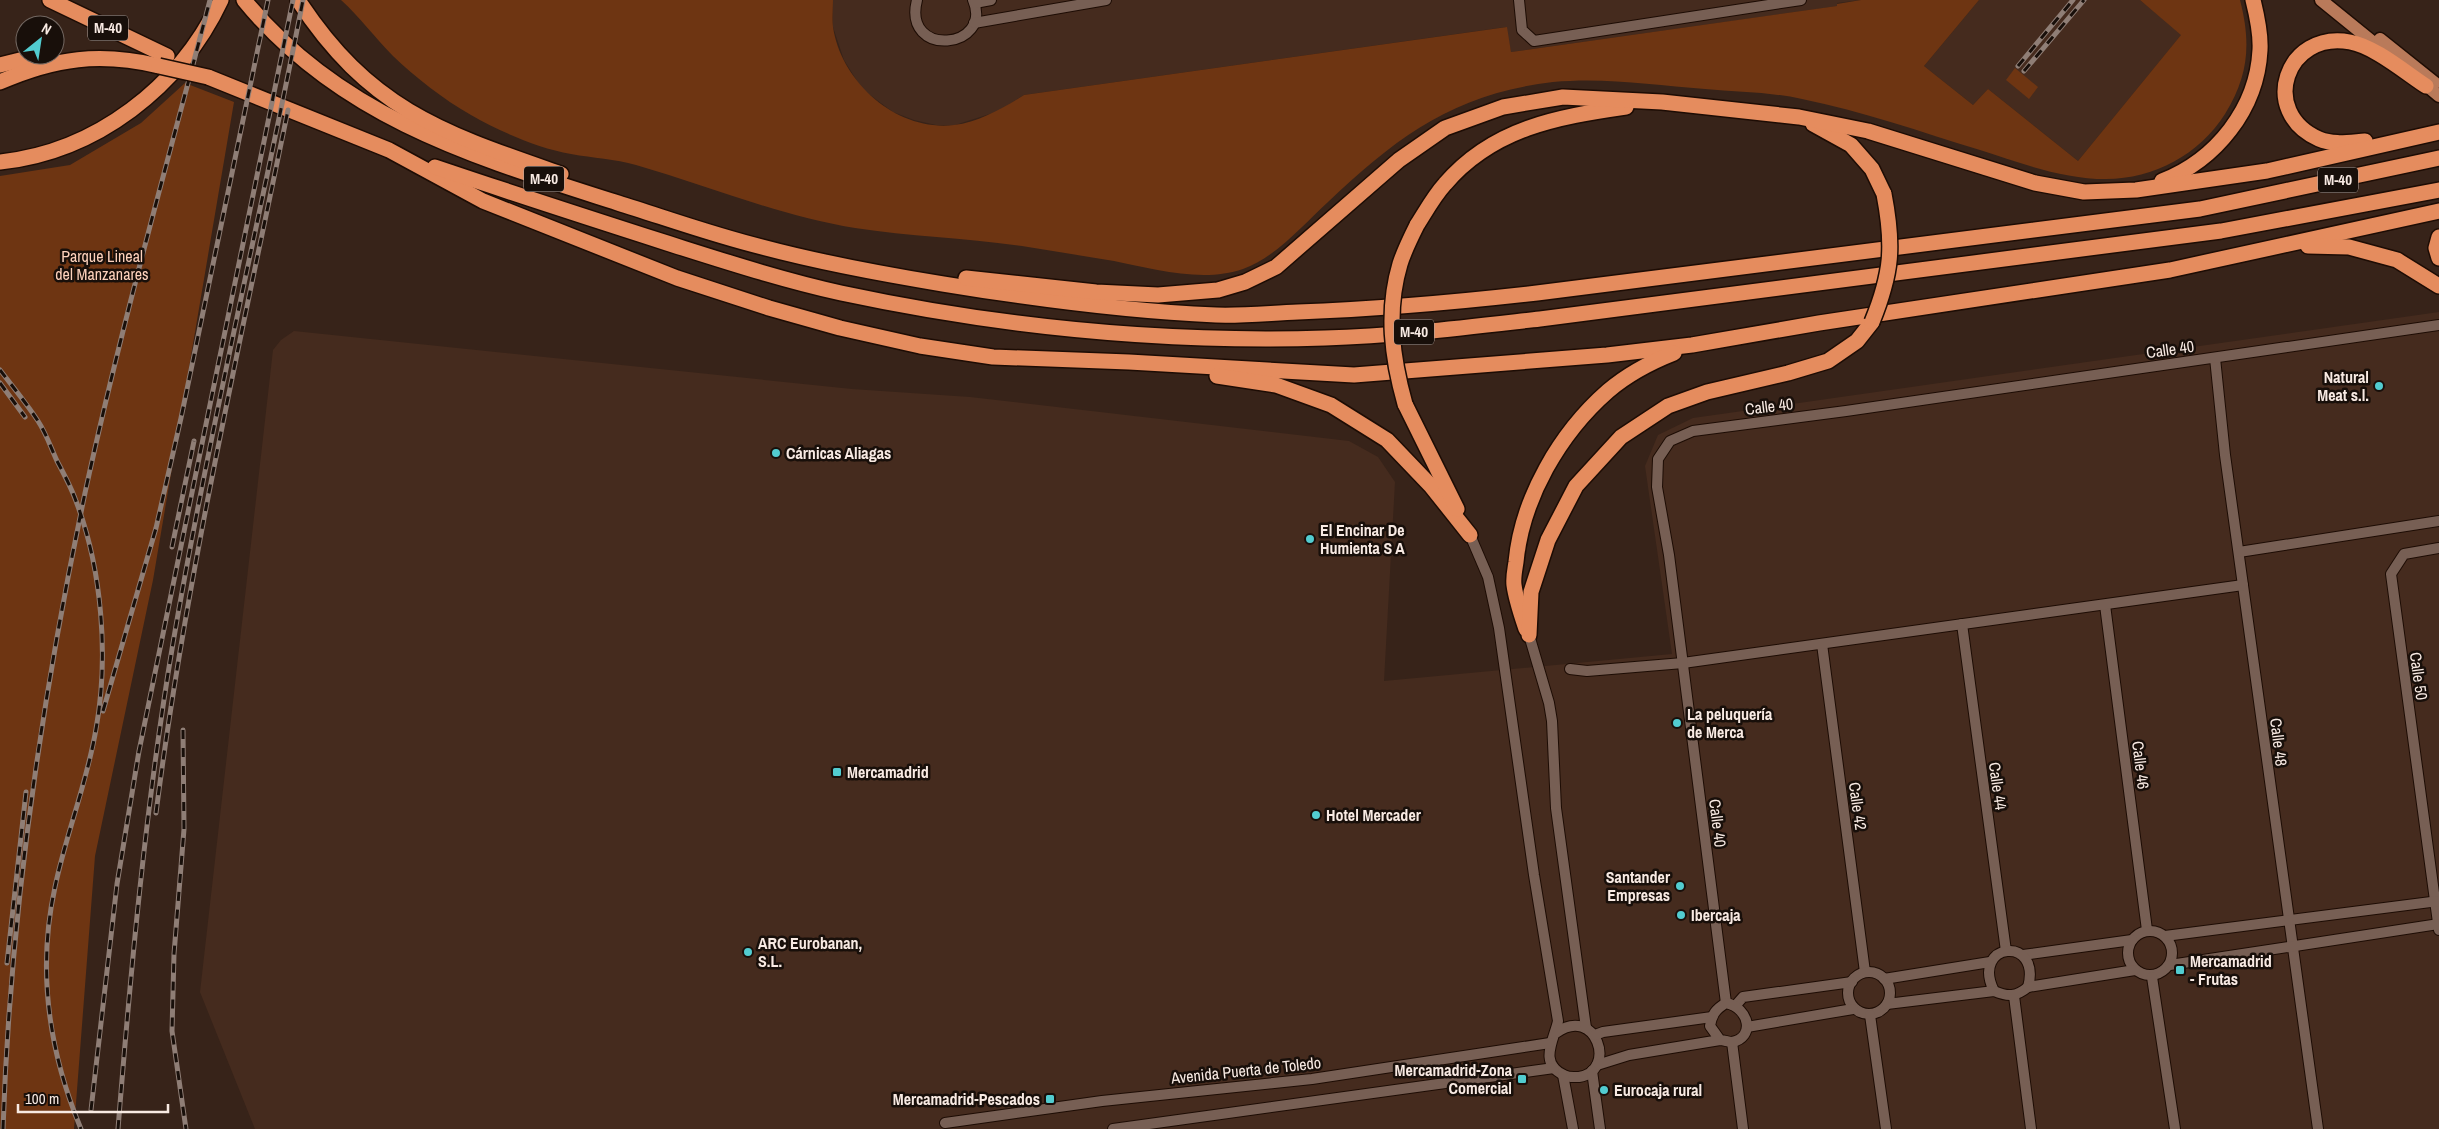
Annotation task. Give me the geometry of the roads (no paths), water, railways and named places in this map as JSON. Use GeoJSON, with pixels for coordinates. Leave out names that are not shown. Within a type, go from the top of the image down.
{"type":"FeatureCollection","features":[{"type":"Feature","properties":{"kind":"highway","name":"M-40"},"geometry":{"type":"LineString","coordinates":[[50,0],[163,61],[214,79],[403,156],[752,270],[840,292],[953,314],[1036,326],[1119,334],[1220,338],[1326,338],[1435,331],[2221,232],[2439,190]]}},
{"type":"Feature","properties":{"kind":"highway"},"geometry":{"type":"LineString","coordinates":[[0,162],[43,154],[77,141],[112,124],[128,113],[154,92],[184,60],[221,0]]}},
{"type":"Feature","properties":{"kind":"highway","name":"M-40"},"geometry":{"type":"LineString","coordinates":[[244,0],[307,64],[358,100],[401,124],[526,174],[759,247],[845,268],[1037,300],[1120,309],[1220,315],[1434,304],[1565,290],[2200,209],[2439,158]]}},
{"type":"Feature","properties":{"kind":"highway"},"geometry":{"type":"LineString","coordinates":[[298,0],[330,45],[353,70],[378,91],[411,114],[481,146],[579,181],[690,226]]}},
{"type":"Feature","properties":{"kind":"highway"},"geometry":{"type":"LineString","coordinates":[[2136,190],[2180,174],[2204,158],[2222,141],[2237,120],[2250,94],[2257,73],[2260,49],[2259,27],[2254,0]]}},
{"type":"Feature","properties":{"kind":"highway"},"geometry":{"type":"LineString","coordinates":[[2409,139],[2337,143],[2320,139],[2292,118],[2285,103],[2285,85],[2290,70],[2300,55],[2315,44],[2332,40],[2352,42],[2369,49],[2433,86]]}},
{"type":"Feature","properties":{"kind":"highway"},"geometry":{"type":"LineString","coordinates":[[65,52],[88,51],[118,54],[124,58]]}},
{"type":"Feature","properties":{"kind":"highway"},"geometry":{"type":"LineString","coordinates":[[0,82],[30,69],[57,61],[124,58],[163,61]]}},
{"type":"Feature","properties":{"kind":"highway"},"geometry":{"type":"LineString","coordinates":[[0,65],[15,61]]}},
{"type":"Feature","properties":{"kind":"highway"},"geometry":{"type":"LineString","coordinates":[[845,268],[916,272],[1096,292],[1158,294],[1218,290],[1245,282],[1276,267],[1399,160],[1445,128],[1503,107],[1564,97],[1662,102],[1799,117],[1868,131],[2035,183],[2084,192],[2136,190],[2267,171],[2437,132]]}},
{"type":"Feature","properties":{"kind":"highway"},"geometry":{"type":"LineString","coordinates":[[1470,535],[1405,404],[1395,368],[1391,315],[1400,264],[1417,225],[1445,184],[1482,150],[1525,127],[1572,115],[1662,102]]}},
{"type":"Feature","properties":{"kind":"highway"},"geometry":{"type":"LineString","coordinates":[[1529,635],[1531,592],[1548,540],[1576,486],[1621,437],[1668,406],[1708,392],[1788,373],[1828,361],[1856,341],[1872,322],[1882,298],[1890,260],[1891,230],[1884,194],[1872,169],[1851,146],[1799,117]]}},
{"type":"Feature","properties":{"kind":"highway"},"geometry":{"type":"LineString","coordinates":[[403,156],[483,201],[677,278],[769,308],[840,328],[920,346],[993,357],[1129,362],[1354,375],[1607,355],[1692,346],[1819,323],[2170,270],[2439,211]]}},
{"type":"Feature","properties":{"kind":"highway"},"geometry":{"type":"LineString","coordinates":[[2439,237],[2436,248],[2439,258]]}},
{"type":"Feature","properties":{"kind":"highway"},"geometry":{"type":"LineString","coordinates":[[2284,246],[2349,247],[2357,249],[2397,260],[2439,286]]}},
{"type":"Feature","properties":{"kind":"highway"},"geometry":{"type":"LineString","coordinates":[[1529,635],[1518,608],[1514,583],[1517,544],[1528,505],[1549,462],[1575,428],[1608,391],[1646,364],[1692,346]]}},
{"type":"Feature","properties":{"kind":"highway"},"geometry":{"type":"LineString","coordinates":[[1129,362],[1276,385],[1331,405],[1387,440],[1431,486],[1470,535]]}},
{"type":"Feature","properties":{"kind":"main road"},"geometry":{"type":"LineString","coordinates":[[2321,0],[2433,86]]}},
{"type":"Feature","properties":{"kind":"main road"},"geometry":{"type":"LineString","coordinates":[[2332,0],[2433,86],[2439,96]]}},
{"type":"Feature","properties":{"kind":"street"},"geometry":{"type":"LineString","coordinates":[[917,0],[916,22],[930,38],[940,41],[960,38],[968,32],[974,23],[974,2],[991,0]]}},
{"type":"Feature","properties":{"kind":"street"},"geometry":{"type":"LineString","coordinates":[[974,23],[1106,0]]}},
{"type":"Feature","properties":{"kind":"street"},"geometry":{"type":"LineString","coordinates":[[1519,0],[1522,30],[1534,41],[1801,0]]}},
{"type":"Feature","properties":{"kind":"street","name":"Calle 40"},"geometry":{"type":"LineString","coordinates":[[1731,1004],[1657,487],[1658,459],[1670,441],[1693,431],[2439,325]]}},
{"type":"Feature","properties":{"kind":"street","name":"Calle 48"},"geometry":{"type":"LineString","coordinates":[[2215,358],[2225,455],[2287,921],[2318,1129]]}},
{"type":"Feature","properties":{"kind":"street"},"geometry":{"type":"LineString","coordinates":[[2239,552],[2439,522]]}},
{"type":"Feature","properties":{"kind":"street"},"geometry":{"type":"LineString","coordinates":[[1470,535],[1488,578],[1499,628],[1527,828],[1558,1021],[1556,1033],[1550,1043],[1549,1055],[1554,1068],[1571,1078],[1584,1076],[1594,1068],[1629,1055],[1720,1040],[1732,1042],[1741,1036],[1747,1027],[1746,1018],[1731,1004]]}},
{"type":"Feature","properties":{"kind":"street","name":"Calle 50"},"geometry":{"type":"LineString","coordinates":[[2439,548],[2404,554],[2390,574],[2439,926]]}},
{"type":"Feature","properties":{"kind":"street"},"geometry":{"type":"LineString","coordinates":[[1570,669],[1587,672],[1682,663],[2243,585]]}},
{"type":"Feature","properties":{"kind":"street","name":"Calle 46"},"geometry":{"type":"LineString","coordinates":[[2105,605],[2147,930]]}},
{"type":"Feature","properties":{"kind":"street","name":"Calle 44"},"geometry":{"type":"LineString","coordinates":[[1962,624],[2006,951]]}},
{"type":"Feature","properties":{"kind":"street"},"geometry":{"type":"LineString","coordinates":[[1529,635],[1549,703],[1552,721],[1556,808],[1586,1028]]}},
{"type":"Feature","properties":{"kind":"street","name":"Calle 42"},"geometry":{"type":"LineString","coordinates":[[1822,644],[1865,972]]}},
{"type":"Feature","properties":{"kind":"street"},"geometry":{"type":"LineString","coordinates":[[2165,936],[2437,901]]}},
{"type":"Feature","properties":{"kind":"street"},"geometry":{"type":"LineString","coordinates":[[2170,965],[2439,926]]}},
{"type":"Feature","properties":{"kind":"street"},"geometry":{"type":"LineString","coordinates":[[1887,1004],[1994,991],[2004,996],[2014,996],[2028,987],[2135,970],[2152,977],[2162,973],[2170,965],[2172,954],[2165,936],[2158,930],[2147,930],[2137,933],[2132,940],[2128,951],[2130,961],[2135,970]]}},
{"type":"Feature","properties":{"kind":"street"},"geometry":{"type":"LineString","coordinates":[[2023,955],[2132,940]]}},
{"type":"Feature","properties":{"kind":"street"},"geometry":{"type":"LineString","coordinates":[[1994,991],[1988,979],[1990,962],[1996,955],[2006,951],[2015,951],[2023,955],[2030,966],[2028,987]]}},
{"type":"Feature","properties":{"kind":"street"},"geometry":{"type":"LineString","coordinates":[[1853,1009],[1849,1001],[1848,991],[1858,975],[1865,972],[1875,973],[1884,978],[1990,962]]}},
{"type":"Feature","properties":{"kind":"street"},"geometry":{"type":"LineString","coordinates":[[2152,977],[2175,1129]]}},
{"type":"Feature","properties":{"kind":"street"},"geometry":{"type":"LineString","coordinates":[[1747,1027],[1853,1009],[1870,1015],[1880,1011],[1887,1004],[1890,994],[1884,978]]}},
{"type":"Feature","properties":{"kind":"street"},"geometry":{"type":"LineString","coordinates":[[1720,1040],[1710,1026],[1712,1017],[1718,1008],[1731,1004],[1743,997],[1852,982]]}},
{"type":"Feature","properties":{"kind":"street"},"geometry":{"type":"LineString","coordinates":[[2014,996],[2031,1129]]}},
{"type":"Feature","properties":{"kind":"street"},"geometry":{"type":"LineString","coordinates":[[1870,1015],[1886,1129]]}},
{"type":"Feature","properties":{"kind":"street"},"geometry":{"type":"LineString","coordinates":[[1594,1035],[1603,1032],[1712,1017]]}},
{"type":"Feature","properties":{"kind":"street"},"geometry":{"type":"LineString","coordinates":[[1556,1033],[1563,1028],[1573,1025],[1586,1028],[1599,1043],[1600,1055],[1594,1068],[1600,1129]]}},
{"type":"Feature","properties":{"kind":"street"},"geometry":{"type":"LineString","coordinates":[[1732,1042],[1743,1129]]}},
{"type":"Feature","properties":{"kind":"street","name":"Avenida Puerta de Toledo"},"geometry":{"type":"LineString","coordinates":[[946,1123],[1102,1101],[1312,1079],[1550,1043]]}},
{"type":"Feature","properties":{"kind":"street"},"geometry":{"type":"LineString","coordinates":[[1113,1129],[1554,1068]]}},
{"type":"Feature","properties":{"kind":"street"},"geometry":{"type":"LineString","coordinates":[[1563,1075],[1573,1129]]}},
{"type":"Feature","properties":{"kind":"railway"},"geometry":{"type":"LineString","coordinates":[[3,1129],[7,1049],[20,889],[42,730],[69,572],[114,369],[210,0]]}},
{"type":"Feature","properties":{"kind":"railway"},"geometry":{"type":"LineString","coordinates":[[103,711],[156,528],[181,418],[268,0]]}},
{"type":"Feature","properties":{"kind":"railway"},"geometry":{"type":"LineString","coordinates":[[91,1110],[117,884],[139,751],[293,0]]}},
{"type":"Feature","properties":{"kind":"railway"},"geometry":{"type":"LineString","coordinates":[[118,1129],[140,885],[163,703],[187,562],[219,401],[303,0]]}},
{"type":"Feature","properties":{"kind":"railway"},"geometry":{"type":"LineString","coordinates":[[2018,66],[2073,0]]}},
{"type":"Feature","properties":{"kind":"railway"},"geometry":{"type":"LineString","coordinates":[[2024,71],[2084,0]]}},
{"type":"Feature","properties":{"kind":"railway"},"geometry":{"type":"LineString","coordinates":[[156,813],[168,725],[198,549],[288,110]]}},
{"type":"Feature","properties":{"kind":"railway"},"geometry":{"type":"LineString","coordinates":[[0,370],[41,426],[74,496],[92,555],[101,614],[102,673],[96,729],[55,887],[47,949],[49,1010],[54,1040],[70,1100],[81,1129]]}},
{"type":"Feature","properties":{"kind":"railway"},"geometry":{"type":"LineString","coordinates":[[0,383],[25,417]]}},
{"type":"Feature","properties":{"kind":"railway"},"geometry":{"type":"LineString","coordinates":[[172,547],[194,441]]}},
{"type":"Feature","properties":{"kind":"railway"},"geometry":{"type":"LineString","coordinates":[[183,730],[184,829],[174,954],[172,1031],[186,1129]]}},
{"type":"Feature","properties":{"kind":"railway"},"geometry":{"type":"LineString","coordinates":[[7,963],[26,792]]}},
{"type":"Feature","properties":{"kind":"place","name":"Natural Meat s.l."},"geometry":{"type":"Point","coordinates":[2379,386]}},
{"type":"Feature","properties":{"kind":"place","name":"Cárnicas Aliagas"},"geometry":{"type":"Point","coordinates":[776,453]}},
{"type":"Feature","properties":{"kind":"place","name":"El Encinar De Humienta S A"},"geometry":{"type":"Point","coordinates":[1310,539]}},
{"type":"Feature","properties":{"kind":"place","name":"La peluquería de Merca"},"geometry":{"type":"Point","coordinates":[1677,723]}},
{"type":"Feature","properties":{"kind":"place","name":"Mercamadrid"},"geometry":{"type":"Point","coordinates":[837,772]}},
{"type":"Feature","properties":{"kind":"place","name":"Hotel Mercader"},"geometry":{"type":"Point","coordinates":[1316,815]}},
{"type":"Feature","properties":{"kind":"place","name":"Santander Empresas"},"geometry":{"type":"Point","coordinates":[1680,886]}},
{"type":"Feature","properties":{"kind":"place","name":"Ibercaja"},"geometry":{"type":"Point","coordinates":[1681,915]}},
{"type":"Feature","properties":{"kind":"place","name":"ARC Eurobanan, S.L."},"geometry":{"type":"Point","coordinates":[748,952]}},
{"type":"Feature","properties":{"kind":"place","name":"Mercamadrid - Frutas"},"geometry":{"type":"Point","coordinates":[2180,970]}},
{"type":"Feature","properties":{"kind":"place","name":"Mercamadrid-Zona Comercial"},"geometry":{"type":"Point","coordinates":[1522,1079]}},
{"type":"Feature","properties":{"kind":"place","name":"Eurocaja rural"},"geometry":{"type":"Point","coordinates":[1604,1090]}},
{"type":"Feature","properties":{"kind":"place","name":"Mercamadrid-Pescados"},"geometry":{"type":"Point","coordinates":[1050,1099]}},
{"type":"Feature","properties":{"kind":"park label","name":"Parque Lineal del Manzanares"},"geometry":{"type":"Point","coordinates":[102,265]}}]}
